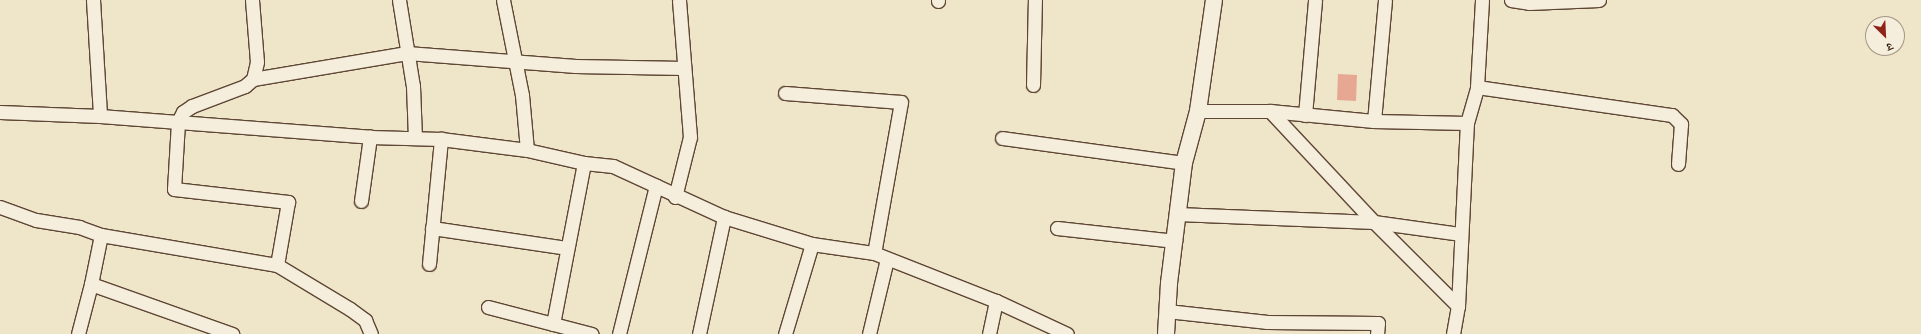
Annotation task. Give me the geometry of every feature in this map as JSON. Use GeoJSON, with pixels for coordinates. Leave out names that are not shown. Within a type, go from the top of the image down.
{"type":"FeatureCollection","features":[{"type":"Feature","properties":{"kind":"street"},"geometry":{"type":"LineString","coordinates":[[93,0],[100,116]]}},
{"type":"Feature","properties":{"kind":"street"},"geometry":{"type":"LineString","coordinates":[[252,0],[257,62],[253,79]]}},
{"type":"Feature","properties":{"kind":"street"},"geometry":{"type":"LineString","coordinates":[[399,0],[416,111],[415,138]]}},
{"type":"Feature","properties":{"kind":"street"},"geometry":{"type":"LineString","coordinates":[[503,0],[522,95],[527,150]]}},
{"type":"Feature","properties":{"kind":"street"},"geometry":{"type":"LineString","coordinates":[[675,197],[690,136],[679,0]]}},
{"type":"Feature","properties":{"kind":"street"},"geometry":{"type":"LineString","coordinates":[[1033,85],[1035,0]]}},
{"type":"Feature","properties":{"kind":"street"},"geometry":{"type":"LineString","coordinates":[[1166,334],[1177,214],[1184,163],[1198,111],[1214,0]]}},
{"type":"Feature","properties":{"kind":"street"},"geometry":{"type":"LineString","coordinates":[[1305,116],[1315,0]]}},
{"type":"Feature","properties":{"kind":"street"},"geometry":{"type":"LineString","coordinates":[[1374,121],[1386,0]]}},
{"type":"Feature","properties":{"kind":"street"},"geometry":{"type":"LineString","coordinates":[[1453,334],[1458,306],[1467,123],[1477,87],[1482,0]]}},
{"type":"Feature","properties":{"kind":"street"},"geometry":{"type":"LineString","coordinates":[[1511,0],[1541,3],[1599,0]]}},
{"type":"Feature","properties":{"kind":"street"},"geometry":{"type":"LineString","coordinates":[[276,265],[288,202],[174,189],[178,122],[183,112],[192,106],[245,86],[253,79],[407,53],[515,60],[575,66],[684,68]]}},
{"type":"Feature","properties":{"kind":"street"},"geometry":{"type":"LineString","coordinates":[[1477,87],[1672,115],[1681,124],[1682,131],[1678,164]]}},
{"type":"Feature","properties":{"kind":"street"},"geometry":{"type":"LineString","coordinates":[[785,93],[901,102],[874,253]]}},
{"type":"Feature","properties":{"kind":"street"},"geometry":{"type":"LineString","coordinates":[[1198,111],[1270,111],[1305,116],[1374,121],[1467,123]]}},
{"type":"Feature","properties":{"kind":"street"},"geometry":{"type":"LineString","coordinates":[[1270,111],[1374,222],[1458,306]]}},
{"type":"Feature","properties":{"kind":"street"},"geometry":{"type":"LineString","coordinates":[[0,112],[100,116],[370,137],[441,139],[527,150],[584,163],[613,166],[656,186],[675,197],[724,218],[812,244],[874,253],[996,301],[1067,334]]}},
{"type":"Feature","properties":{"kind":"street"},"geometry":{"type":"LineString","coordinates":[[361,201],[370,137]]}},
{"type":"Feature","properties":{"kind":"street"},"geometry":{"type":"LineString","coordinates":[[1002,138],[1184,163]]}},
{"type":"Feature","properties":{"kind":"street"},"geometry":{"type":"LineString","coordinates":[[428,264],[441,139]]}},
{"type":"Feature","properties":{"kind":"street"},"geometry":{"type":"LineString","coordinates":[[553,324],[584,163]]}},
{"type":"Feature","properties":{"kind":"street"},"geometry":{"type":"LineString","coordinates":[[619,334],[656,186]]}},
{"type":"Feature","properties":{"kind":"street"},"geometry":{"type":"LineString","coordinates":[[0,207],[36,220],[79,227],[100,235],[276,265],[350,309],[365,320],[371,334]]}},
{"type":"Feature","properties":{"kind":"street"},"geometry":{"type":"LineString","coordinates":[[1177,214],[1374,222],[1461,234]]}},
{"type":"Feature","properties":{"kind":"street"},"geometry":{"type":"LineString","coordinates":[[699,334],[724,218]]}},
{"type":"Feature","properties":{"kind":"street"},"geometry":{"type":"LineString","coordinates":[[432,228],[567,248]]}},
{"type":"Feature","properties":{"kind":"street"},"geometry":{"type":"LineString","coordinates":[[1057,228],[1175,241]]}},
{"type":"Feature","properties":{"kind":"street"},"geometry":{"type":"LineString","coordinates":[[78,334],[91,284],[100,235]]}},
{"type":"Feature","properties":{"kind":"street"},"geometry":{"type":"LineString","coordinates":[[785,334],[812,244]]}},
{"type":"Feature","properties":{"kind":"street"},"geometry":{"type":"LineString","coordinates":[[869,334],[887,259]]}},
{"type":"Feature","properties":{"kind":"street"},"geometry":{"type":"LineString","coordinates":[[91,284],[232,334]]}},
{"type":"Feature","properties":{"kind":"street"},"geometry":{"type":"LineString","coordinates":[[989,334],[996,301]]}},
{"type":"Feature","properties":{"kind":"street"},"geometry":{"type":"LineString","coordinates":[[488,307],[592,334]]}},
{"type":"Feature","properties":{"kind":"street"},"geometry":{"type":"LineString","coordinates":[[1167,310],[1267,322],[1378,323],[1377,334]]}},
{"type":"Feature","properties":{"kind":"building"},"geometry":{"type":"Polygon","coordinates":[[[1338,74],[1357,75],[1356,101],[1337,100],[1338,74]]]}}]}
